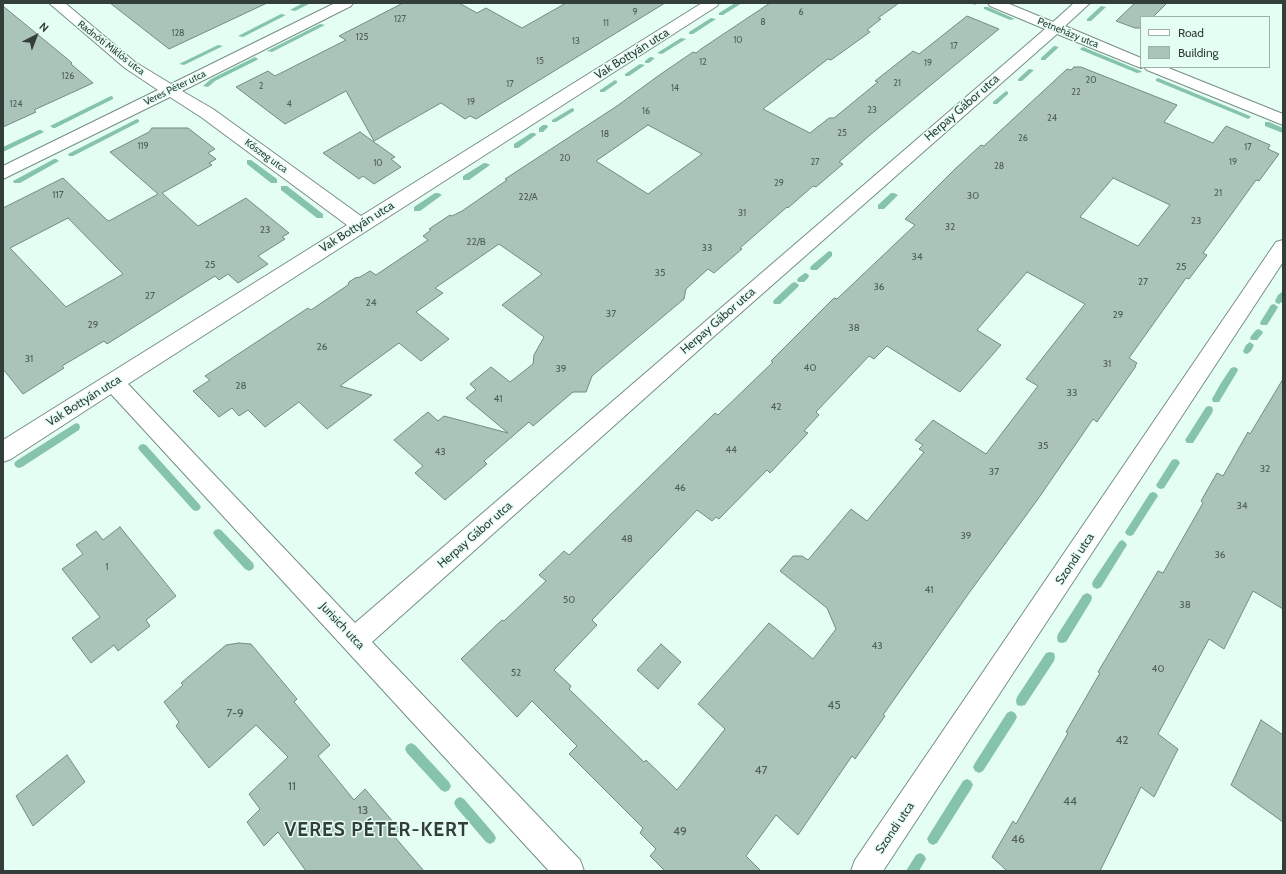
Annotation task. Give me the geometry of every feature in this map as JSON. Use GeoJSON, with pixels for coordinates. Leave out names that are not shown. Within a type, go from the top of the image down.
{"type":"FeatureCollection","features":[{"type":"Feature","properties":{"kind":"street","name":"Radnóti Miklós utca"},"geometry":{"type":"LineString","coordinates":[[56,3],[130,65],[170,90]]}},
{"type":"Feature","properties":{"kind":"street","name":"Veres Péter utca"},"geometry":{"type":"LineString","coordinates":[[3,173],[346,3]]}},
{"type":"Feature","properties":{"kind":"street","name":"Vak Bottyán utca"},"geometry":{"type":"LineString","coordinates":[[3,452],[712,3]]}},
{"type":"Feature","properties":{"kind":"street","name":"Petneházy utca"},"geometry":{"type":"LineString","coordinates":[[995,3],[1140,62]]}},
{"type":"Feature","properties":{"kind":"street","name":"Herpay Gábor utca"},"geometry":{"type":"LineString","coordinates":[[355,640],[734,306],[1083,3]]}},
{"type":"Feature","properties":{"kind":"street"},"geometry":{"type":"LineString","coordinates":[[1154,68],[1283,120]]}},
{"type":"Feature","properties":{"kind":"street","name":"Kőszeg utca"},"geometry":{"type":"LineString","coordinates":[[170,90],[207,113],[360,225]]}},
{"type":"Feature","properties":{"kind":"street","name":"Szondi utca"},"geometry":{"type":"LineString","coordinates":[[866,871],[1283,247]]}},
{"type":"Feature","properties":{"kind":"street","name":"Jurisich utca"},"geometry":{"type":"LineString","coordinates":[[114,382],[569,871]]}},
{"type":"Feature","properties":{"kind":"building"},"geometry":{"type":"Polygon","coordinates":[[[110,3],[267,3],[169,49],[110,3]]]}},
{"type":"Feature","properties":{"kind":"building"},"geometry":{"type":"Polygon","coordinates":[[[403,3],[459,3],[477,13],[486,8],[522,28],[566,3],[665,3],[476,119],[470,116],[465,119],[441,103],[374,141],[346,91],[285,124],[236,87],[268,71],[275,76],[346,40],[339,36],[403,3]]]}},
{"type":"Feature","properties":{"kind":"building"},"geometry":{"type":"Polygon","coordinates":[[[770,3],[899,3],[878,18],[881,19],[867,30],[870,32],[831,60],[828,59],[763,109],[810,133],[829,118],[834,118],[878,82],[875,81],[913,51],[919,54],[967,16],[999,29],[870,135],[839,162],[843,164],[816,187],[813,186],[788,208],[787,207],[714,273],[708,269],[686,289],[684,299],[592,376],[586,392],[573,392],[533,426],[529,422],[484,461],[487,464],[445,500],[415,473],[423,466],[394,440],[428,412],[438,421],[444,416],[508,433],[466,398],[476,390],[470,384],[491,367],[510,382],[533,364],[534,355],[544,337],[502,305],[542,274],[499,244],[435,288],[443,293],[416,312],[449,339],[421,361],[399,343],[340,386],[372,395],[327,429],[299,402],[265,427],[248,410],[239,416],[232,408],[219,417],[193,391],[210,380],[205,376],[308,308],[311,310],[348,285],[349,282],[355,278],[360,277],[370,271],[376,275],[428,240],[423,236],[431,230],[429,229],[450,215],[452,216],[462,211],[507,180],[505,179],[617,106],[693,52],[696,53],[770,3]],[[648,125],[596,161],[648,194],[702,154],[648,125]]]}},
{"type":"Feature","properties":{"kind":"building"},"geometry":{"type":"Polygon","coordinates":[[[1135,3],[1167,3],[1154,16],[1140,16],[1140,28],[1135,28],[1116,21],[1135,3]]]}},
{"type":"Feature","properties":{"kind":"building"},"geometry":{"type":"Polygon","coordinates":[[[3,6],[65,57],[93,83],[34,110],[36,112],[3,127],[3,6]]]}},
{"type":"Feature","properties":{"kind":"building"},"geometry":{"type":"Polygon","coordinates":[[[1074,67],[1081,67],[1177,105],[1164,122],[1213,143],[1226,126],[1270,145],[1268,149],[1279,154],[1259,181],[1256,180],[1203,253],[1207,255],[1189,279],[1186,278],[1129,358],[1137,363],[1136,366],[1097,422],[1093,419],[1038,499],[969,593],[883,715],[885,716],[855,759],[852,756],[798,835],[776,815],[746,856],[761,871],[665,871],[650,856],[656,849],[640,833],[643,828],[569,754],[577,746],[532,701],[517,717],[461,659],[546,581],[539,575],[564,551],[569,555],[715,413],[718,415],[773,362],[771,361],[834,298],[837,299],[915,225],[905,219],[955,169],[981,145],[984,146],[1067,69],[1071,70],[1074,67]],[[1113,178],[1080,217],[1138,246],[1170,205],[1113,178]],[[1027,272],[977,330],[1001,345],[960,392],[887,346],[874,359],[869,356],[816,412],[819,415],[804,431],[808,433],[770,473],[767,470],[719,519],[716,517],[712,521],[697,510],[592,620],[597,625],[554,670],[571,686],[569,689],[644,762],[646,760],[677,790],[725,729],[698,704],[769,623],[813,659],[836,629],[827,608],[780,571],[793,556],[802,556],[808,560],[851,509],[867,521],[924,452],[919,449],[923,445],[915,440],[933,420],[986,454],[1038,386],[1026,379],[1085,304],[1027,272]]]}},
{"type":"Feature","properties":{"kind":"building"},"geometry":{"type":"Polygon","coordinates":[[[152,128],[188,128],[215,149],[208,153],[216,159],[209,163],[212,165],[162,193],[198,226],[246,198],[289,233],[282,237],[285,239],[258,256],[268,264],[238,283],[228,274],[219,280],[215,276],[107,344],[104,341],[62,366],[64,368],[23,394],[3,369],[3,208],[63,178],[109,221],[158,194],[110,152],[149,132],[152,128]],[[68,218],[10,248],[66,307],[123,274],[68,218]]]}},
{"type":"Feature","properties":{"kind":"building"},"geometry":{"type":"Polygon","coordinates":[[[360,132],[395,157],[391,159],[401,167],[374,184],[363,176],[359,179],[323,153],[360,132]]]}},
{"type":"Feature","properties":{"kind":"building"},"geometry":{"type":"Polygon","coordinates":[[[1283,379],[1283,609],[1253,591],[1224,649],[1209,639],[1158,734],[1178,749],[1154,797],[1141,787],[1100,871],[1007,871],[992,857],[1013,821],[1016,824],[1068,733],[1066,732],[1100,673],[1098,672],[1158,571],[1163,573],[1203,503],[1201,501],[1217,473],[1223,476],[1248,432],[1250,434],[1283,379]]]}},
{"type":"Feature","properties":{"kind":"building"},"geometry":{"type":"Polygon","coordinates":[[[120,527],[176,596],[146,620],[150,626],[118,651],[114,645],[91,663],[72,638],[100,617],[62,569],[83,554],[76,545],[96,531],[103,540],[120,527]]]}},
{"type":"Feature","properties":{"kind":"building"},"geometry":{"type":"Polygon","coordinates":[[[239,643],[251,644],[297,699],[294,702],[330,745],[318,756],[354,800],[365,789],[400,830],[394,836],[424,871],[306,871],[278,832],[264,846],[247,822],[260,809],[249,794],[288,757],[256,725],[209,768],[176,726],[179,722],[164,702],[183,685],[181,683],[226,645],[239,643]]]}},
{"type":"Feature","properties":{"kind":"building"},"geometry":{"type":"Polygon","coordinates":[[[661,644],[681,662],[658,689],[637,670],[661,644]]]}},
{"type":"Feature","properties":{"kind":"building"},"geometry":{"type":"Polygon","coordinates":[[[1261,720],[1283,735],[1283,822],[1231,785],[1261,720]]]}},
{"type":"Feature","properties":{"kind":"building"},"geometry":{"type":"Polygon","coordinates":[[[67,755],[85,782],[33,826],[16,796],[67,755]]]}},
{"type":"Feature","properties":{"kind":"waterway"},"geometry":{"type":"LineString","coordinates":[[293,10],[308,3]]}},
{"type":"Feature","properties":{"kind":"waterway"},"geometry":{"type":"LineString","coordinates":[[721,14],[739,3]]}},
{"type":"Feature","properties":{"kind":"waterway"},"geometry":{"type":"LineString","coordinates":[[1089,20],[1103,7]]}},
{"type":"Feature","properties":{"kind":"waterway"},"geometry":{"type":"LineString","coordinates":[[986,8],[1012,19]]}},
{"type":"Feature","properties":{"kind":"waterway"},"geometry":{"type":"LineString","coordinates":[[241,36],[283,15]]}},
{"type":"Feature","properties":{"kind":"waterway"},"geometry":{"type":"LineString","coordinates":[[691,33],[713,19]]}},
{"type":"Feature","properties":{"kind":"waterway"},"geometry":{"type":"LineString","coordinates":[[270,51],[322,25]]}},
{"type":"Feature","properties":{"kind":"waterway"},"geometry":{"type":"LineString","coordinates":[[660,53],[683,39]]}},
{"type":"Feature","properties":{"kind":"waterway"},"geometry":{"type":"LineString","coordinates":[[182,64],[220,46]]}},
{"type":"Feature","properties":{"kind":"waterway"},"geometry":{"type":"LineString","coordinates":[[1043,59],[1056,47]]}},
{"type":"Feature","properties":{"kind":"waterway"},"geometry":{"type":"LineString","coordinates":[[1083,49],[1139,72]]}},
{"type":"Feature","properties":{"kind":"waterway"},"geometry":{"type":"LineString","coordinates":[[647,62],[652,58]]}},
{"type":"Feature","properties":{"kind":"waterway"},"geometry":{"type":"LineString","coordinates":[[206,86],[213,80],[255,59]]}},
{"type":"Feature","properties":{"kind":"waterway"},"geometry":{"type":"LineString","coordinates":[[627,75],[642,65]]}},
{"type":"Feature","properties":{"kind":"waterway"},"geometry":{"type":"LineString","coordinates":[[1020,80],[1031,70]]}},
{"type":"Feature","properties":{"kind":"waterway"},"geometry":{"type":"LineString","coordinates":[[1158,80],[1248,117]]}},
{"type":"Feature","properties":{"kind":"waterway"},"geometry":{"type":"LineString","coordinates":[[602,91],[615,82]]}},
{"type":"Feature","properties":{"kind":"waterway"},"geometry":{"type":"LineString","coordinates":[[995,103],[1006,93]]}},
{"type":"Feature","properties":{"kind":"waterway"},"geometry":{"type":"LineString","coordinates":[[53,126],[111,98]]}},
{"type":"Feature","properties":{"kind":"waterway"},"geometry":{"type":"LineString","coordinates":[[554,121],[572,110]]}},
{"type":"Feature","properties":{"kind":"waterway"},"geometry":{"type":"LineString","coordinates":[[71,154],[137,121]]}},
{"type":"Feature","properties":{"kind":"waterway"},"geometry":{"type":"LineString","coordinates":[[1267,124],[1283,131]]}},
{"type":"Feature","properties":{"kind":"waterway"},"geometry":{"type":"LineString","coordinates":[[541,130],[545,127]]}},
{"type":"Feature","properties":{"kind":"waterway"},"geometry":{"type":"LineString","coordinates":[[3,150],[41,132]]}},
{"type":"Feature","properties":{"kind":"waterway"},"geometry":{"type":"LineString","coordinates":[[516,146],[533,135]]}},
{"type":"Feature","properties":{"kind":"waterway"},"geometry":{"type":"LineString","coordinates":[[17,181],[56,161]]}},
{"type":"Feature","properties":{"kind":"waterway"},"geometry":{"type":"LineString","coordinates":[[249,162],[274,181]]}},
{"type":"Feature","properties":{"kind":"waterway"},"geometry":{"type":"LineString","coordinates":[[466,178],[486,165]]}},
{"type":"Feature","properties":{"kind":"waterway"},"geometry":{"type":"LineString","coordinates":[[284,188],[320,216]]}},
{"type":"Feature","properties":{"kind":"waterway"},"geometry":{"type":"LineString","coordinates":[[417,209],[438,195]]}},
{"type":"Feature","properties":{"kind":"waterway"},"geometry":{"type":"LineString","coordinates":[[881,207],[894,195]]}},
{"type":"Feature","properties":{"kind":"waterway"},"geometry":{"type":"LineString","coordinates":[[814,268],[829,254]]}},
{"type":"Feature","properties":{"kind":"waterway"},"geometry":{"type":"LineString","coordinates":[[801,280],[805,276]]}},
{"type":"Feature","properties":{"kind":"waterway"},"geometry":{"type":"LineString","coordinates":[[777,302],[795,285]]}},
{"type":"Feature","properties":{"kind":"waterway"},"geometry":{"type":"LineString","coordinates":[[1279,301],[1282,295]]}},
{"type":"Feature","properties":{"kind":"waterway"},"geometry":{"type":"LineString","coordinates":[[1264,323],[1274,307]]}},
{"type":"Feature","properties":{"kind":"waterway"},"geometry":{"type":"LineString","coordinates":[[1254,338],[1259,332]]}},
{"type":"Feature","properties":{"kind":"waterway"},"geometry":{"type":"LineString","coordinates":[[1247,351],[1250,345]]}},
{"type":"Feature","properties":{"kind":"waterway"},"geometry":{"type":"LineString","coordinates":[[1226,383],[1234,370]]}},
{"type":"Feature","properties":{"kind":"waterway"},"geometry":{"type":"LineString","coordinates":[[1216,399],[1224,385]]}},
{"type":"Feature","properties":{"kind":"waterway"},"geometry":{"type":"LineString","coordinates":[[1190,440],[1209,410]]}},
{"type":"Feature","properties":{"kind":"waterway"},"geometry":{"type":"LineString","coordinates":[[19,464],[76,427]]}},
{"type":"Feature","properties":{"kind":"waterway"},"geometry":{"type":"LineString","coordinates":[[143,448],[196,507]]}},
{"type":"Feature","properties":{"kind":"waterway"},"geometry":{"type":"LineString","coordinates":[[1161,485],[1175,463]]}},
{"type":"Feature","properties":{"kind":"waterway"},"geometry":{"type":"LineString","coordinates":[[1130,532],[1153,496]]}},
{"type":"Feature","properties":{"kind":"waterway"},"geometry":{"type":"LineString","coordinates":[[218,533],[249,566]]}},
{"type":"Feature","properties":{"kind":"waterway"},"geometry":{"type":"LineString","coordinates":[[1097,584],[1122,545]]}},
{"type":"Feature","properties":{"kind":"waterway"},"geometry":{"type":"LineString","coordinates":[[1072,623],[1087,598]]}},
{"type":"Feature","properties":{"kind":"waterway"},"geometry":{"type":"LineString","coordinates":[[1062,638],[1069,627]]}},
{"type":"Feature","properties":{"kind":"waterway"},"geometry":{"type":"LineString","coordinates":[[1021,701],[1050,657]]}},
{"type":"Feature","properties":{"kind":"waterway"},"geometry":{"type":"LineString","coordinates":[[979,767],[1011,717]]}},
{"type":"Feature","properties":{"kind":"waterway"},"geometry":{"type":"LineString","coordinates":[[411,749],[445,786]]}},
{"type":"Feature","properties":{"kind":"waterway"},"geometry":{"type":"LineString","coordinates":[[933,839],[967,785]]}},
{"type":"Feature","properties":{"kind":"waterway"},"geometry":{"type":"LineString","coordinates":[[460,803],[490,838]]}},
{"type":"Feature","properties":{"kind":"waterway"},"geometry":{"type":"LineString","coordinates":[[912,871],[920,859]]}},
{"type":"Feature","properties":{"kind":"district","name":"VERES PÉTER-KERT"},"geometry":{"type":"Point","coordinates":[377,830]}}]}
